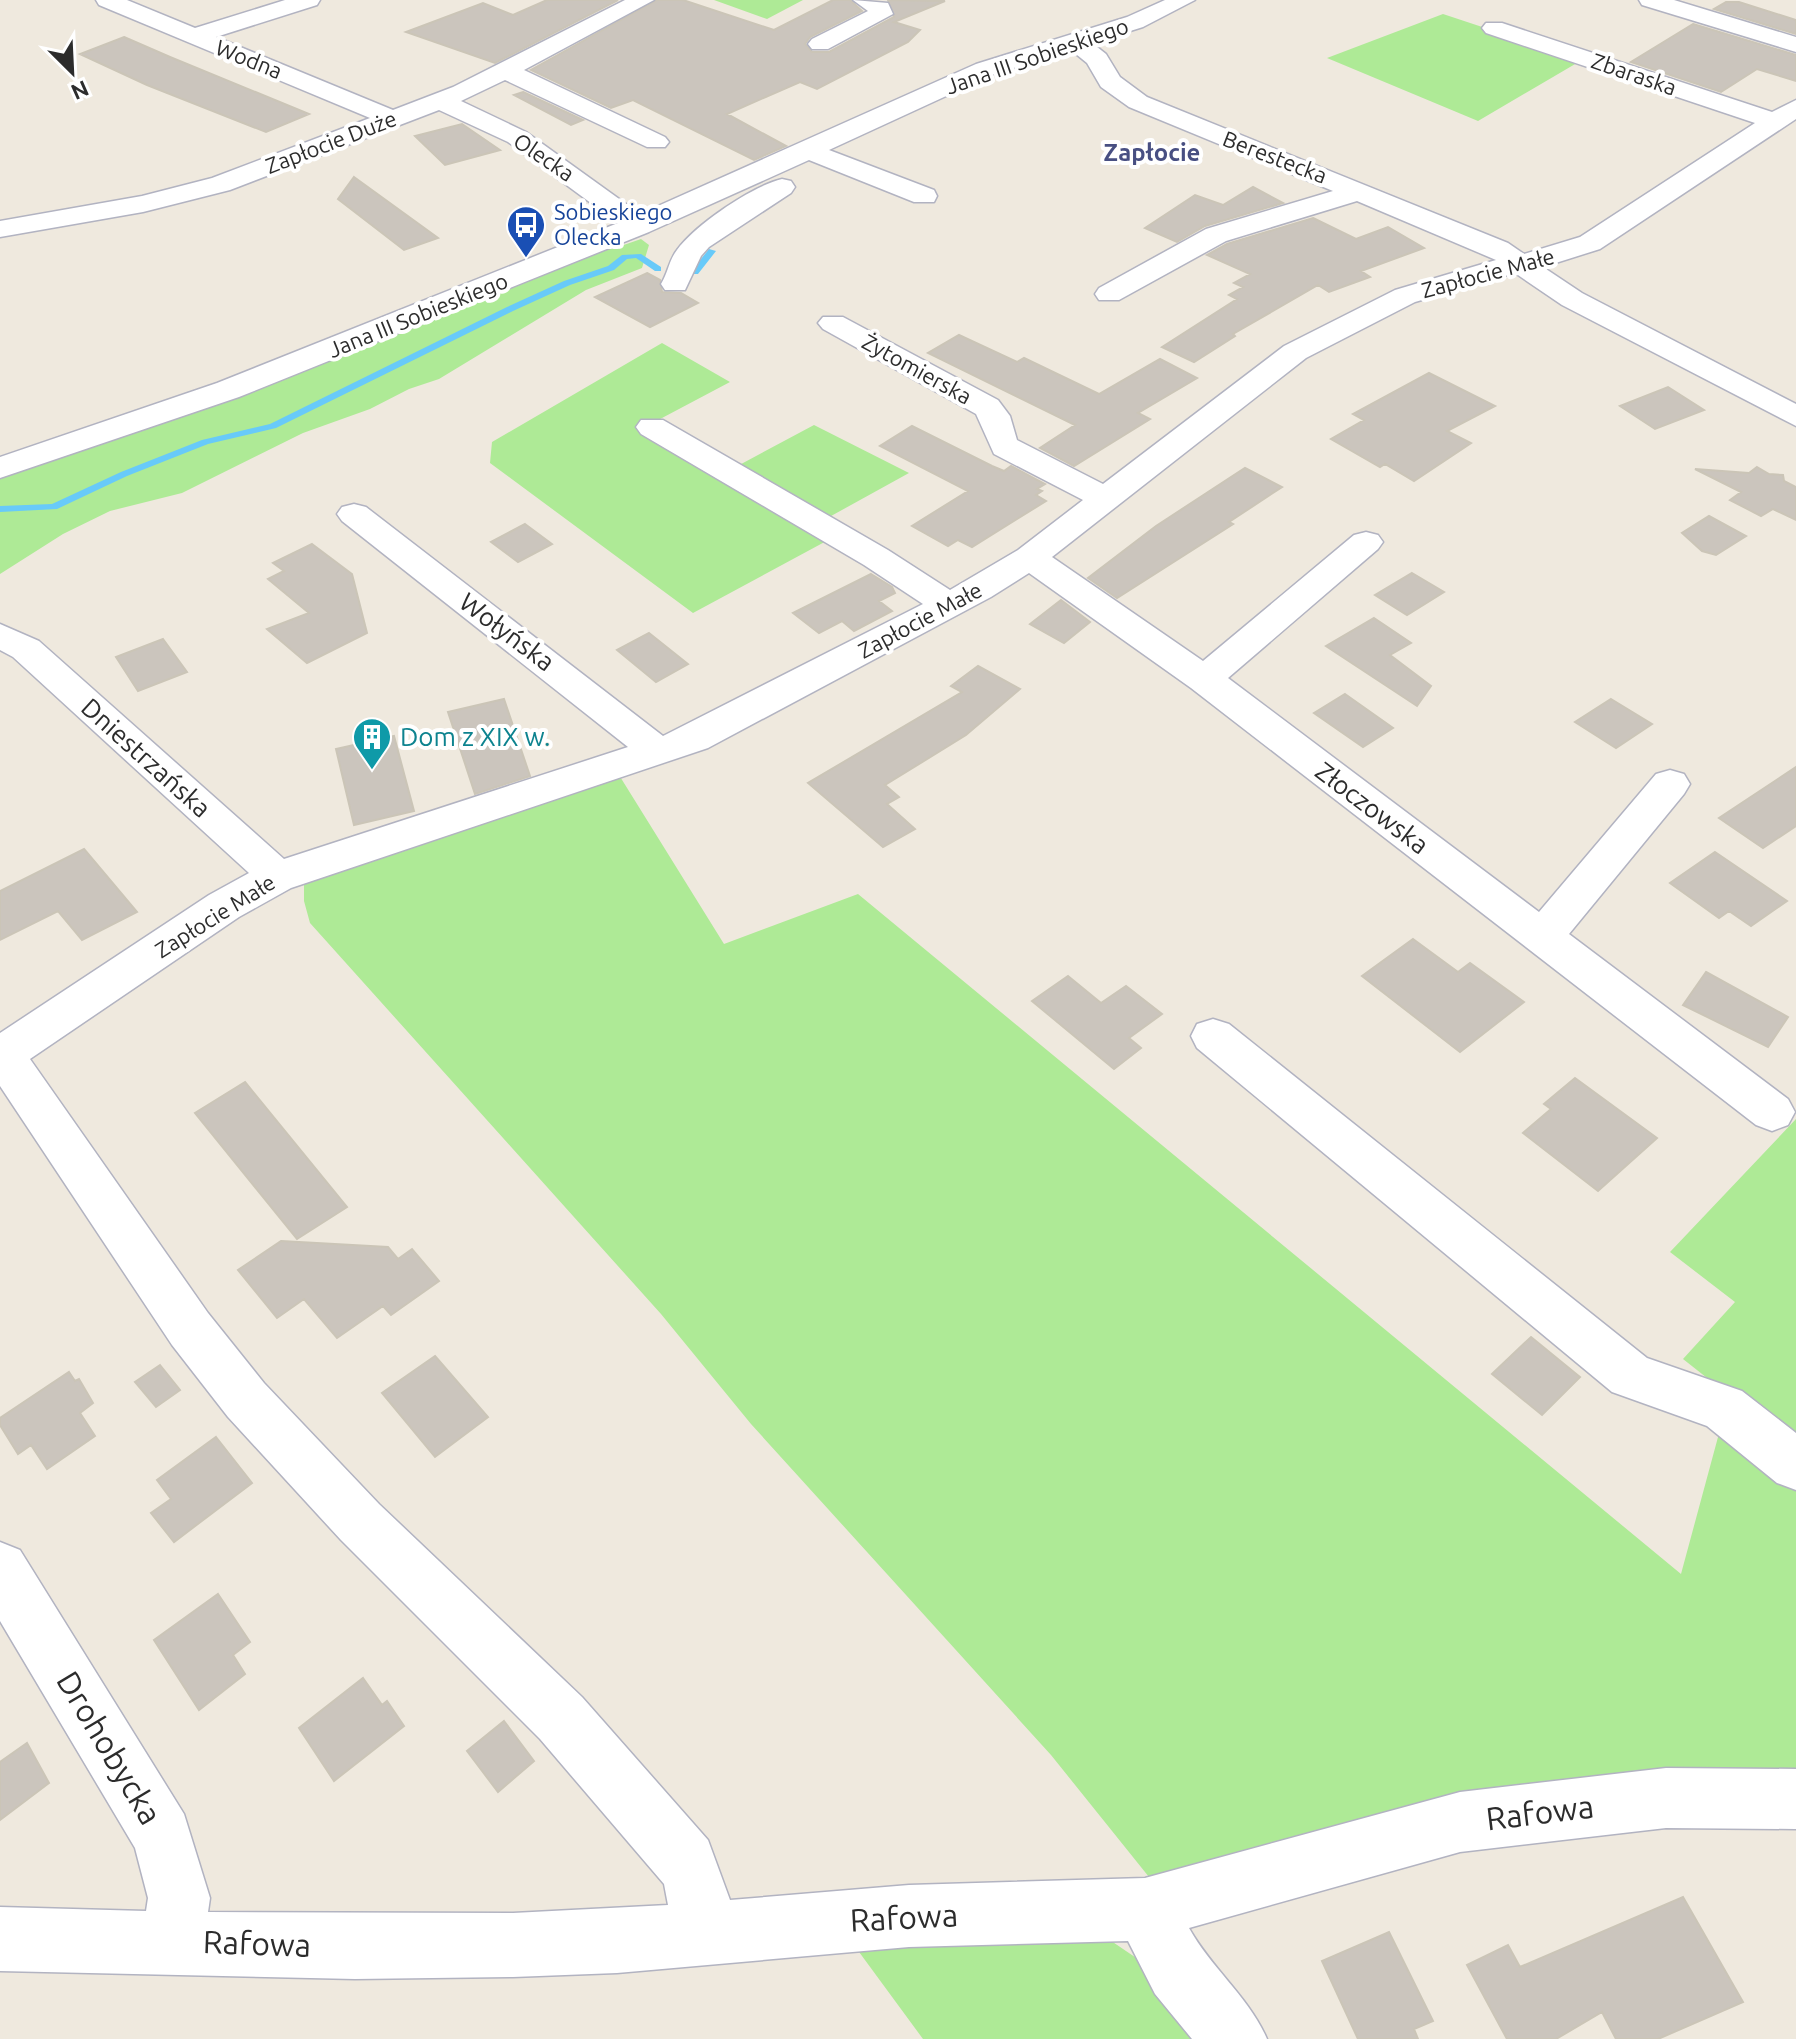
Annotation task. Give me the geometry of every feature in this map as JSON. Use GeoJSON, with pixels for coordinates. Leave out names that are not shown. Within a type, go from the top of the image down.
{"type":"FeatureCollection","features":[{"type":"Feature","properties":{"kind":"street","name":"Wodna"},"geometry":{"type":"LineString","coordinates":[[107,0],[391,118]]}},
{"type":"Feature","properties":{"kind":"street"},"geometry":{"type":"LineString","coordinates":[[192,37],[309,0]]}},
{"type":"Feature","properties":{"kind":"street","name":"Zapłocie Duże"},"geometry":{"type":"LineString","coordinates":[[0,229],[194,192],[441,101],[643,0]]}},
{"type":"Feature","properties":{"kind":"street"},"geometry":{"type":"LineString","coordinates":[[820,44],[881,14],[880,8],[864,0]]}},
{"type":"Feature","properties":{"kind":"street","name":"Jana III Sobieskiego"},"geometry":{"type":"LineString","coordinates":[[0,468],[228,390],[816,153],[985,69],[1135,22],[1184,0]]}},
{"type":"Feature","properties":{"kind":"street"},"geometry":{"type":"LineString","coordinates":[[1650,0],[1796,45]]}},
{"type":"Feature","properties":{"kind":"street","name":"Zbaraska"},"geometry":{"type":"LineString","coordinates":[[1494,28],[1784,115]]}},
{"type":"Feature","properties":{"kind":"street","name":"Berestecka"},"geometry":{"type":"LineString","coordinates":[[1074,40],[1097,59],[1110,82],[1138,102],[1363,191],[1498,249],[1572,299],[1796,417]]}},
{"type":"Feature","properties":{"kind":"street"},"geometry":{"type":"LineString","coordinates":[[506,71],[656,142]]}},
{"type":"Feature","properties":{"kind":"street","name":"Olecka"},"geometry":{"type":"LineString","coordinates":[[441,101],[517,137],[639,226]]}},
{"type":"Feature","properties":{"kind":"street","name":"Zapłocie Małe"},"geometry":{"type":"LineString","coordinates":[[0,1056],[224,906],[276,877],[694,739],[948,605],[1030,557],[1295,352],[1333,330],[1444,282],[1570,252],[1607,234],[1784,115]]}},
{"type":"Feature","properties":{"kind":"street"},"geometry":{"type":"LineString","coordinates":[[675,284],[684,258],[701,240],[816,153],[924,196]]}},
{"type":"Feature","properties":{"kind":"street","name":"Berestecka"},"geometry":{"type":"LineString","coordinates":[[1109,294],[1216,235],[1363,191]]}},
{"type":"Feature","properties":{"kind":"street","name":"Żytomierska"},"geometry":{"type":"LineString","coordinates":[[833,323],[987,407],[997,419],[1000,441],[1005,447],[1106,499]]}},
{"type":"Feature","properties":{"kind":"street"},"geometry":{"type":"LineString","coordinates":[[652,427],[720,470],[858,547],[948,605]]}},
{"type":"Feature","properties":{"kind":"street","name":"Wołyńska"},"geometry":{"type":"LineString","coordinates":[[354,514],[659,752]]}},
{"type":"Feature","properties":{"kind":"street"},"geometry":{"type":"LineString","coordinates":[[1204,679],[1366,542]]}},
{"type":"Feature","properties":{"kind":"street","name":"Złoczowska"},"geometry":{"type":"LineString","coordinates":[[1030,557],[1204,679],[1772,1112]]}},
{"type":"Feature","properties":{"kind":"street","name":"Dniestrzańska"},"geometry":{"type":"LineString","coordinates":[[5,643],[259,857],[276,877]]}},
{"type":"Feature","properties":{"kind":"street"},"geometry":{"type":"LineString","coordinates":[[1540,937],[1562,916],[1670,784]]}},
{"type":"Feature","properties":{"kind":"street"},"geometry":{"type":"LineString","coordinates":[[1213,1036],[1630,1376],[1724,1408],[1796,1465]]}},
{"type":"Feature","properties":{"kind":"street"},"geometry":{"type":"LineString","coordinates":[[0,1056],[24,1083],[190,1329],[246,1400],[360,1522],[561,1718],[686,1862],[697,1888],[703,1934]]}},
{"type":"Feature","properties":{"kind":"street","name":"Drohobycka"},"geometry":{"type":"LineString","coordinates":[[0,1569],[162,1836],[179,1898],[173,1941]]}},
{"type":"Feature","properties":{"kind":"street","name":"Rafowa"},"geometry":{"type":"LineString","coordinates":[[0,1939],[355,1947],[513,1945],[703,1934],[909,1916],[1145,1909],[1460,1822],[1666,1798],[1760,1796],[1796,1799]]}},
{"type":"Feature","properties":{"kind":"street"},"geometry":{"type":"LineString","coordinates":[[1145,1909],[1178,1971],[1234,2039]]}},
{"type":"Feature","properties":{"kind":"green space"},"geometry":{"type":"Polygon","coordinates":[[[714,0],[803,0],[767,19],[714,0]]]}},
{"type":"Feature","properties":{"kind":"green space"},"geometry":{"type":"Polygon","coordinates":[[[1443,14],[1582,60],[1478,121],[1327,58],[1443,14]]]}},
{"type":"Feature","properties":{"kind":"green space"},"geometry":{"type":"Polygon","coordinates":[[[641,239],[649,245],[642,268],[586,290],[439,379],[409,389],[370,409],[303,433],[182,493],[110,511],[63,534],[0,574],[0,478],[304,371],[611,246],[615,248],[641,239]]]}},
{"type":"Feature","properties":{"kind":"green space"},"geometry":{"type":"Polygon","coordinates":[[[662,343],[730,382],[645,427],[832,538],[693,613],[490,463],[492,442],[662,343]]]}},
{"type":"Feature","properties":{"kind":"green space"},"geometry":{"type":"Polygon","coordinates":[[[814,425],[909,473],[822,521],[730,470],[814,425]]]}},
{"type":"Feature","properties":{"kind":"green space"},"geometry":{"type":"Polygon","coordinates":[[[619,775],[724,944],[858,894],[1681,1574],[1721,1426],[1796,1484],[1796,1784],[1162,1886],[1149,1877],[1051,1755],[751,1424],[661,1314],[310,923],[304,901],[304,880],[619,775]]]}},
{"type":"Feature","properties":{"kind":"green space"},"geometry":{"type":"Polygon","coordinates":[[[1796,1119],[1796,1448],[1683,1359],[1735,1302],[1670,1252],[1796,1119]]]}},
{"type":"Feature","properties":{"kind":"green space"},"geometry":{"type":"Polygon","coordinates":[[[1098,1932],[1154,1970],[1210,2039],[923,2039],[851,1941],[1098,1932]]]}},
{"type":"Feature","properties":{"kind":"building"},"geometry":{"type":"Polygon","coordinates":[[[547,0],[618,0],[495,63],[406,32],[483,3],[513,15],[547,0]]]}},
{"type":"Feature","properties":{"kind":"building"},"geometry":{"type":"Polygon","coordinates":[[[657,0],[683,0],[774,30],[833,0],[850,0],[862,11],[810,37],[805,44],[812,52],[829,52],[894,17],[888,0],[945,1],[894,22],[920,30],[908,42],[817,89],[800,82],[727,114],[786,146],[754,160],[633,100],[611,108],[531,70],[657,0]]]}},
{"type":"Feature","properties":{"kind":"building"},"geometry":{"type":"Polygon","coordinates":[[[1726,2],[1739,2],[1796,20],[1796,34],[1714,9],[1726,2]]]}},
{"type":"Feature","properties":{"kind":"building"},"geometry":{"type":"Polygon","coordinates":[[[1693,24],[1796,55],[1796,81],[1757,69],[1721,92],[1631,62],[1693,24]]]}},
{"type":"Feature","properties":{"kind":"building"},"geometry":{"type":"Polygon","coordinates":[[[124,37],[309,114],[266,132],[147,85],[80,54],[124,37]]]}},
{"type":"Feature","properties":{"kind":"building"},"geometry":{"type":"Polygon","coordinates":[[[523,92],[583,120],[571,125],[514,95],[523,92]]]}},
{"type":"Feature","properties":{"kind":"building"},"geometry":{"type":"Polygon","coordinates":[[[462,124],[500,150],[445,165],[415,136],[462,124]]]}},
{"type":"Feature","properties":{"kind":"building"},"geometry":{"type":"Polygon","coordinates":[[[354,177],[438,238],[404,250],[338,199],[354,177]]]}},
{"type":"Feature","properties":{"kind":"building"},"geometry":{"type":"Polygon","coordinates":[[[1253,187],[1283,203],[1205,226],[1177,242],[1145,228],[1195,195],[1223,205],[1253,187]]]}},
{"type":"Feature","properties":{"kind":"building"},"geometry":{"type":"Polygon","coordinates":[[[1313,218],[1356,239],[1388,227],[1424,248],[1361,271],[1370,277],[1329,292],[1318,285],[1233,334],[1235,336],[1194,362],[1162,347],[1237,299],[1229,295],[1243,287],[1234,283],[1250,274],[1207,255],[1227,244],[1313,218]]]}},
{"type":"Feature","properties":{"kind":"building"},"geometry":{"type":"Polygon","coordinates":[[[647,273],[660,280],[662,292],[681,293],[698,303],[650,327],[595,297],[647,273]]]}},
{"type":"Feature","properties":{"kind":"building"},"geometry":{"type":"Polygon","coordinates":[[[959,335],[1017,362],[1024,358],[1099,394],[1160,359],[1197,378],[1138,413],[1150,419],[1074,466],[1040,448],[1075,425],[928,353],[959,335]]]}},
{"type":"Feature","properties":{"kind":"building"},"geometry":{"type":"Polygon","coordinates":[[[1429,373],[1495,406],[1447,431],[1471,443],[1414,481],[1385,464],[1380,467],[1331,439],[1364,420],[1353,414],[1429,373]]]}},
{"type":"Feature","properties":{"kind":"building"},"geometry":{"type":"Polygon","coordinates":[[[1668,387],[1704,410],[1655,429],[1620,406],[1668,387]]]}},
{"type":"Feature","properties":{"kind":"building"},"geometry":{"type":"Polygon","coordinates":[[[912,426],[992,466],[1004,471],[1011,466],[1045,484],[1037,489],[1042,491],[1036,495],[1046,501],[972,547],[958,540],[948,546],[912,526],[968,491],[880,446],[912,426]]]}},
{"type":"Feature","properties":{"kind":"building"},"geometry":{"type":"Polygon","coordinates":[[[1757,467],[1769,474],[1783,475],[1784,481],[1796,487],[1796,520],[1773,509],[1761,516],[1730,500],[1741,492],[1695,469],[1749,473],[1757,467]]]}},
{"type":"Feature","properties":{"kind":"building"},"geometry":{"type":"Polygon","coordinates":[[[1245,468],[1282,487],[1229,522],[1233,524],[1117,598],[1088,578],[1156,526],[1245,468]]]}},
{"type":"Feature","properties":{"kind":"building"},"geometry":{"type":"Polygon","coordinates":[[[1709,516],[1746,536],[1716,555],[1702,551],[1682,533],[1709,516]]]}},
{"type":"Feature","properties":{"kind":"building"},"geometry":{"type":"Polygon","coordinates":[[[525,524],[552,544],[518,562],[491,542],[525,524]]]}},
{"type":"Feature","properties":{"kind":"building"},"geometry":{"type":"Polygon","coordinates":[[[312,544],[352,574],[367,633],[307,663],[267,629],[309,613],[268,579],[284,571],[273,563],[312,544]]]}},
{"type":"Feature","properties":{"kind":"building"},"geometry":{"type":"Polygon","coordinates":[[[1412,573],[1444,592],[1407,615],[1375,595],[1412,573]]]}},
{"type":"Feature","properties":{"kind":"building"},"geometry":{"type":"Polygon","coordinates":[[[871,574],[892,587],[895,593],[879,601],[892,611],[854,631],[842,621],[819,633],[793,613],[871,574]]]}},
{"type":"Feature","properties":{"kind":"building"},"geometry":{"type":"Polygon","coordinates":[[[1061,600],[1090,622],[1064,643],[1030,624],[1061,600]]]}},
{"type":"Feature","properties":{"kind":"building"},"geometry":{"type":"Polygon","coordinates":[[[1374,618],[1411,643],[1390,655],[1431,686],[1417,706],[1326,646],[1374,618]]]}},
{"type":"Feature","properties":{"kind":"building"},"geometry":{"type":"Polygon","coordinates":[[[649,633],[688,664],[656,682],[617,650],[649,633]]]}},
{"type":"Feature","properties":{"kind":"building"},"geometry":{"type":"Polygon","coordinates":[[[163,639],[187,672],[138,691],[116,657],[163,639]]]}},
{"type":"Feature","properties":{"kind":"building"},"geometry":{"type":"Polygon","coordinates":[[[978,666],[1020,689],[966,735],[885,785],[899,797],[887,804],[915,829],[883,847],[808,783],[962,692],[951,686],[978,666]]]}},
{"type":"Feature","properties":{"kind":"building"},"geometry":{"type":"Polygon","coordinates":[[[1345,694],[1393,728],[1363,747],[1314,713],[1345,694]]]}},
{"type":"Feature","properties":{"kind":"building"},"geometry":{"type":"Polygon","coordinates":[[[504,699],[530,776],[475,794],[448,712],[504,699]]]}},
{"type":"Feature","properties":{"kind":"building"},"geometry":{"type":"Polygon","coordinates":[[[1611,699],[1652,724],[1616,748],[1575,722],[1611,699]]]}},
{"type":"Feature","properties":{"kind":"building","name":"Dom z XIX w."},"geometry":{"type":"Polygon","coordinates":[[[394,736],[414,811],[354,825],[336,749],[394,736]]]}},
{"type":"Feature","properties":{"kind":"building"},"geometry":{"type":"Polygon","coordinates":[[[1796,767],[1796,826],[1763,848],[1719,818],[1796,767]]]}},
{"type":"Feature","properties":{"kind":"building"},"geometry":{"type":"Polygon","coordinates":[[[84,849],[137,912],[82,940],[58,911],[0,940],[0,891],[84,849]]]}},
{"type":"Feature","properties":{"kind":"building"},"geometry":{"type":"Polygon","coordinates":[[[1715,852],[1787,901],[1751,926],[1729,911],[1719,918],[1670,883],[1715,852]]]}},
{"type":"Feature","properties":{"kind":"building"},"geometry":{"type":"Polygon","coordinates":[[[1413,939],[1458,972],[1470,963],[1524,1002],[1460,1052],[1362,976],[1413,939]]]}},
{"type":"Feature","properties":{"kind":"building"},"geometry":{"type":"Polygon","coordinates":[[[1706,972],[1788,1017],[1768,1047],[1683,1005],[1706,972]]]}},
{"type":"Feature","properties":{"kind":"building"},"geometry":{"type":"Polygon","coordinates":[[[1068,976],[1101,1003],[1126,986],[1162,1014],[1129,1038],[1141,1048],[1114,1069],[1032,1001],[1068,976]]]}},
{"type":"Feature","properties":{"kind":"building"},"geometry":{"type":"Polygon","coordinates":[[[1575,1078],[1657,1138],[1598,1191],[1523,1133],[1551,1109],[1544,1104],[1575,1078]]]}},
{"type":"Feature","properties":{"kind":"building"},"geometry":{"type":"Polygon","coordinates":[[[245,1082],[347,1207],[297,1239],[195,1113],[245,1082]]]}},
{"type":"Feature","properties":{"kind":"building"},"geometry":{"type":"Polygon","coordinates":[[[281,1241],[388,1247],[398,1259],[412,1249],[439,1281],[391,1315],[383,1306],[337,1338],[304,1299],[277,1318],[238,1270],[281,1241]]]}},
{"type":"Feature","properties":{"kind":"building"},"geometry":{"type":"Polygon","coordinates":[[[1531,1337],[1580,1377],[1542,1415],[1492,1374],[1531,1337]]]}},
{"type":"Feature","properties":{"kind":"building"},"geometry":{"type":"Polygon","coordinates":[[[435,1356],[488,1417],[435,1457],[382,1393],[435,1356]]]}},
{"type":"Feature","properties":{"kind":"building"},"geometry":{"type":"Polygon","coordinates":[[[160,1365],[180,1390],[156,1407],[135,1382],[160,1365]]]}},
{"type":"Feature","properties":{"kind":"building"},"geometry":{"type":"Polygon","coordinates":[[[69,1372],[75,1381],[79,1379],[93,1403],[80,1413],[95,1436],[47,1469],[31,1445],[18,1454],[0,1425],[0,1418],[69,1372]]]}},
{"type":"Feature","properties":{"kind":"building"},"geometry":{"type":"Polygon","coordinates":[[[216,1437],[252,1483],[174,1542],[151,1513],[171,1499],[157,1480],[216,1437]]]}},
{"type":"Feature","properties":{"kind":"building"},"geometry":{"type":"Polygon","coordinates":[[[218,1594],[250,1642],[233,1655],[245,1674],[199,1710],[154,1640],[218,1594]]]}},
{"type":"Feature","properties":{"kind":"building"},"geometry":{"type":"Polygon","coordinates":[[[363,1678],[382,1705],[387,1701],[404,1726],[334,1781],[299,1728],[363,1678]]]}},
{"type":"Feature","properties":{"kind":"building"},"geometry":{"type":"Polygon","coordinates":[[[504,1721],[534,1761],[498,1792],[467,1751],[504,1721]]]}},
{"type":"Feature","properties":{"kind":"building"},"geometry":{"type":"Polygon","coordinates":[[[27,1743],[49,1783],[0,1820],[0,1762],[27,1743]]]}},
{"type":"Feature","properties":{"kind":"building"},"geometry":{"type":"Polygon","coordinates":[[[1683,1897],[1743,2002],[1658,2039],[1616,2039],[1602,2012],[1556,2039],[1507,2039],[1467,1965],[1508,1945],[1520,1967],[1683,1897]]]}},
{"type":"Feature","properties":{"kind":"building"},"geometry":{"type":"Polygon","coordinates":[[[1389,1932],[1433,2021],[1414,2029],[1418,2039],[1358,2039],[1322,1961],[1389,1932]]]}},
{"type":"Feature","properties":{"kind":"waterway"},"geometry":{"type":"LineString","coordinates":[[695,272],[712,251]]}},
{"type":"Feature","properties":{"kind":"waterway"},"geometry":{"type":"LineString","coordinates":[[0,509],[54,507],[124,474],[205,442],[273,426],[510,309],[567,283],[611,268],[625,257],[638,256],[658,269]]}},
{"type":"Feature","properties":{"kind":"place","name":"Sobieskiego Olecka"},"geometry":{"type":"Point","coordinates":[526,259]}},
{"type":"Feature","properties":{"kind":"place","name":"Dom z XIX w."},"geometry":{"type":"Point","coordinates":[372,771]}},
{"type":"Feature","properties":{"kind":"district","name":"Zapłocie"},"geometry":{"type":"Point","coordinates":[1152,153]}}]}
